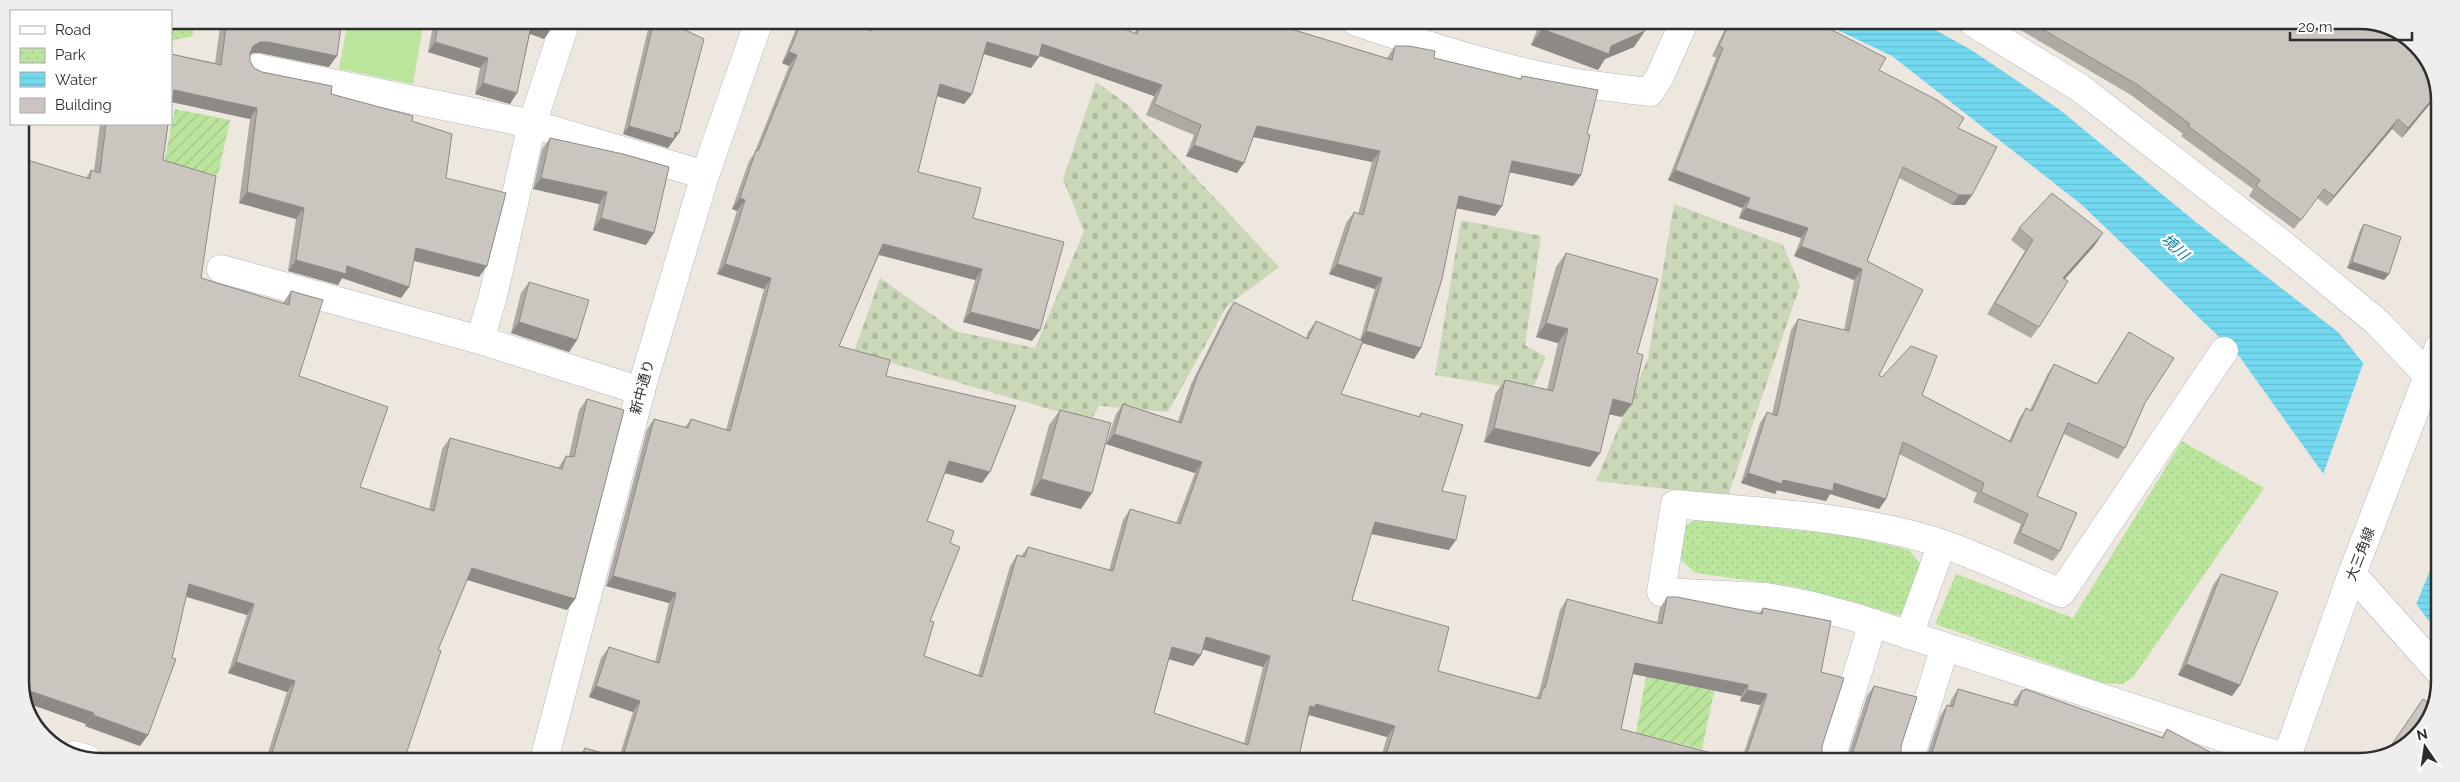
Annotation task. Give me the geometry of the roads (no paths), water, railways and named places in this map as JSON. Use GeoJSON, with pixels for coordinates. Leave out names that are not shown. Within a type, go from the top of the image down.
{"type":"FeatureCollection","features":[{"type":"Feature","properties":{"kind":"street"},"geometry":{"type":"LineString","coordinates":[[480,340],[493,296],[532,124],[563,29]]}},
{"type":"Feature","properties":{"kind":"street","name":"新中通り"},"geometry":{"type":"LineString","coordinates":[[546,753],[641,391],[705,175],[756,29]]}},
{"type":"Feature","properties":{"kind":"street"},"geometry":{"type":"LineString","coordinates":[[1378,29],[1508,68],[1570,82],[1650,92],[1660,76],[1681,29]]}},
{"type":"Feature","properties":{"kind":"street"},"geometry":{"type":"LineString","coordinates":[[1983,29],[2080,88],[2287,248],[2377,322],[2430,386]]}},
{"type":"Feature","properties":{"kind":"street"},"geometry":{"type":"LineString","coordinates":[[258,68],[532,124],[705,175]]}},
{"type":"Feature","properties":{"kind":"street"},"geometry":{"type":"LineString","coordinates":[[221,269],[480,340],[641,391]]}},
{"type":"Feature","properties":{"kind":"street"},"geometry":{"type":"LineString","coordinates":[[2224,351],[2061,593],[1942,544],[1841,521],[1676,504],[1661,592],[1766,597],[1809,605],[1873,623],[2265,753]]}},
{"type":"Feature","properties":{"kind":"street","name":"大三角線"},"geometry":{"type":"LineString","coordinates":[[2288,753],[2356,562],[2430,386]]}},
{"type":"Feature","properties":{"kind":"street"},"geometry":{"type":"LineString","coordinates":[[1908,635],[1942,544]]}},
{"type":"Feature","properties":{"kind":"street"},"geometry":{"type":"LineString","coordinates":[[2356,562],[2431,661]]}},
{"type":"Feature","properties":{"kind":"street"},"geometry":{"type":"LineString","coordinates":[[1832,753],[1873,623]]}},
{"type":"Feature","properties":{"kind":"street"},"geometry":{"type":"LineString","coordinates":[[1912,753],[1946,647]]}},
{"type":"Feature","properties":{"kind":"water","name":"境川"},"geometry":{"type":"Polygon","coordinates":[[[1836,29],[1934,29],[1973,51],[2060,110],[2197,223],[2338,332],[2431,446],[2431,621],[2428,620],[2239,356],[2082,205],[1892,56],[1836,29]]]}}]}
